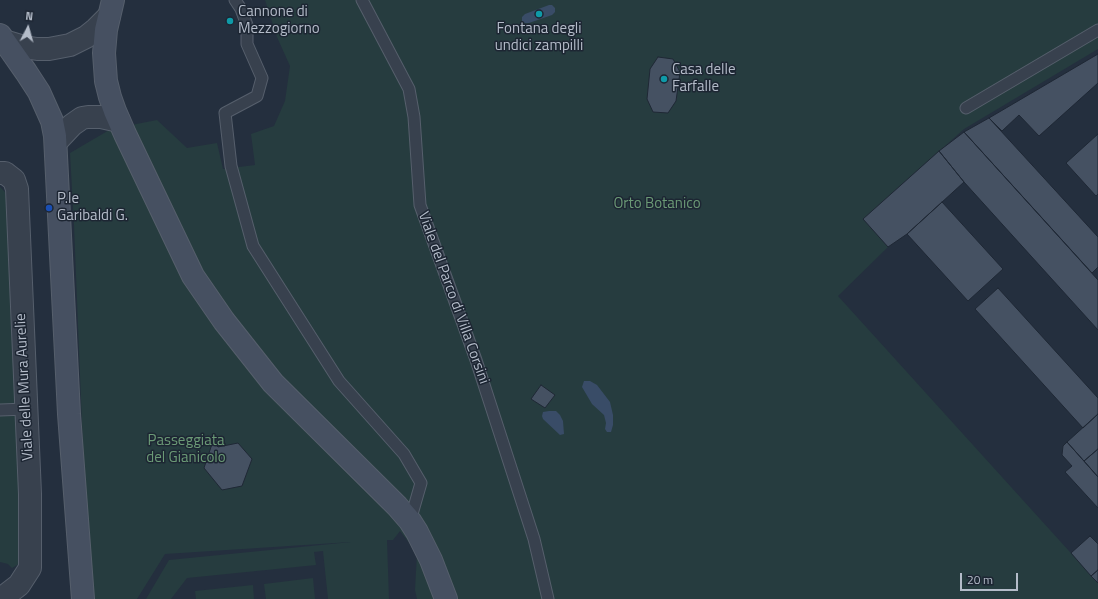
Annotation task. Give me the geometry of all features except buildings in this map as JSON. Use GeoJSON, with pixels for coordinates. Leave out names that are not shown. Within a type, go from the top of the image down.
{"type":"FeatureCollection","features":[{"type":"Feature","properties":{"kind":"street"},"geometry":{"type":"LineString","coordinates":[[111,8],[104,53],[106,81],[110,97],[119,121],[193,276],[224,321],[260,367],[283,393],[397,506],[410,521],[431,560],[446,599]]}},
{"type":"Feature","properties":{"kind":"street"},"geometry":{"type":"LineString","coordinates":[[2,38],[24,47],[37,49],[49,49],[70,45],[86,37],[96,29],[111,8]]}},
{"type":"Feature","properties":{"kind":"street"},"geometry":{"type":"LineString","coordinates":[[2,38],[39,92],[52,121],[56,142],[69,414],[83,599]]}},
{"type":"Feature","properties":{"kind":"street"},"geometry":{"type":"LineString","coordinates":[[56,142],[72,125],[82,118],[100,116],[119,121]]}},
{"type":"Feature","properties":{"kind":"street","name":"Viale delle Mura Aurelie"},"geometry":{"type":"LineString","coordinates":[[0,173],[5,173],[14,180],[17,189],[30,494],[30,568],[19,585],[0,598]]}},
{"type":"Feature","properties":{"kind":"lane"},"geometry":{"type":"LineString","coordinates":[[235,0],[241,9],[247,25],[247,44],[262,78],[257,96],[225,114],[231,166],[253,246],[339,381],[404,454],[421,483],[410,521]]}},
{"type":"Feature","properties":{"kind":"lane","name":"Viale del Parco di Villa Corsini"},"geometry":{"type":"LineString","coordinates":[[362,0],[409,89],[414,117],[420,205],[476,360],[534,539],[548,599]]}},
{"type":"Feature","properties":{"kind":"lane"},"geometry":{"type":"LineString","coordinates":[[966,108],[1098,30]]}},
{"type":"Feature","properties":{"kind":"lane"},"geometry":{"type":"LineString","coordinates":[[0,410],[26,409]]}},
{"type":"Feature","properties":{"kind":"green space"},"geometry":{"type":"Polygon","coordinates":[[[265,0],[1098,0],[1098,49],[964,129],[864,219],[888,247],[838,296],[1098,583],[1098,599],[417,599],[415,590],[417,553],[400,531],[393,540],[387,540],[389,599],[328,599],[323,551],[314,552],[316,565],[187,578],[171,599],[146,599],[169,560],[351,542],[165,554],[137,599],[89,599],[70,153],[111,129],[157,120],[187,148],[217,143],[223,169],[255,165],[251,134],[274,126],[285,101],[290,66],[277,37],[265,0]]]}},
{"type":"Feature","properties":{"kind":"green space"},"geometry":{"type":"Polygon","coordinates":[[[0,187],[5,192],[7,201],[22,498],[19,564],[12,568],[8,564],[0,562],[0,187]]]}},
{"type":"Feature","properties":{"kind":"green space"},"geometry":{"type":"Polygon","coordinates":[[[313,578],[315,599],[266,599],[264,584],[313,578]]]}},
{"type":"Feature","properties":{"kind":"green space"},"geometry":{"type":"Polygon","coordinates":[[[253,585],[254,599],[196,599],[195,591],[253,585]]]}},
{"type":"Feature","properties":{"kind":"water","name":"Fontana degli undici zampilli"},"geometry":{"type":"Polygon","coordinates":[[[552,5],[555,8],[555,12],[552,15],[529,23],[522,21],[522,17],[525,14],[552,5]]]}},
{"type":"Feature","properties":{"kind":"water"},"geometry":{"type":"Polygon","coordinates":[[[584,381],[590,381],[597,385],[610,402],[613,415],[611,432],[607,432],[605,429],[606,423],[604,415],[592,404],[582,387],[584,381]]]}},
{"type":"Feature","properties":{"kind":"water"},"geometry":{"type":"Polygon","coordinates":[[[556,411],[560,415],[563,421],[564,434],[560,435],[543,419],[543,412],[556,411]]]}},
{"type":"Feature","properties":{"kind":"place","name":"Fontana degli undici zampilli"},"geometry":{"type":"Point","coordinates":[539,14]}},
{"type":"Feature","properties":{"kind":"place","name":"Cannone di Mezzogiorno"},"geometry":{"type":"Point","coordinates":[230,21]}},
{"type":"Feature","properties":{"kind":"place","name":"Casa delle Farfalle"},"geometry":{"type":"Point","coordinates":[664,79]}},
{"type":"Feature","properties":{"kind":"place","name":"P.le Garibaldi G."},"geometry":{"type":"Point","coordinates":[49,208]}},
{"type":"Feature","properties":{"kind":"park label","name":"Orto Botanico"},"geometry":{"type":"Point","coordinates":[657,204]}},
{"type":"Feature","properties":{"kind":"park label","name":"Passeggiata del Gianicolo"},"geometry":{"type":"Point","coordinates":[186,450]}}]}
